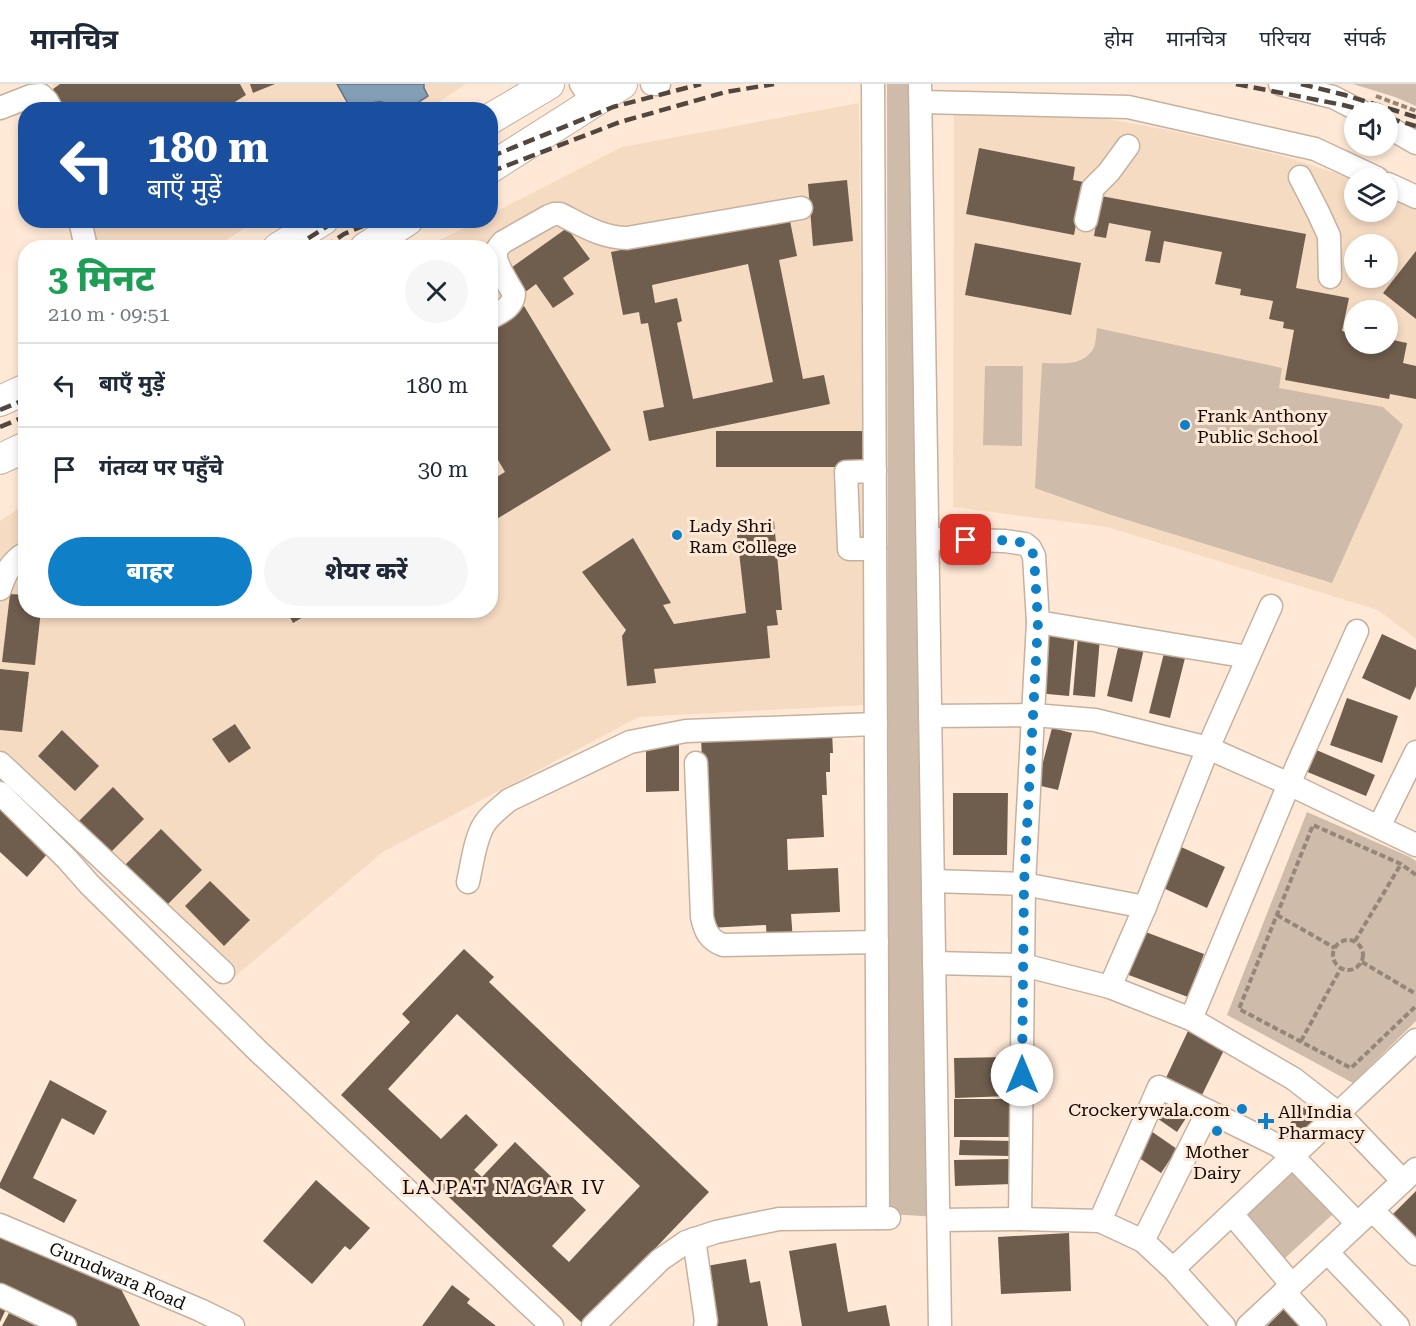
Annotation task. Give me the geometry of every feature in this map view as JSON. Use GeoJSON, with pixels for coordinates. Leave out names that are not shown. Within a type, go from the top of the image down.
{"type":"FeatureCollection","features":[{"type":"Feature","properties":{"kind":"main road"},"geometry":{"type":"LineString","coordinates":[[498,114],[549,84]]}},
{"type":"Feature","properties":{"kind":"main road"},"geometry":{"type":"LineString","coordinates":[[498,162],[601,90]]}},
{"type":"Feature","properties":{"kind":"main road"},"geometry":{"type":"LineString","coordinates":[[291,240],[309,228]]}},
{"type":"Feature","properties":{"kind":"main road"},"geometry":{"type":"LineString","coordinates":[[377,240],[396,228]]}},
{"type":"Feature","properties":{"kind":"main road"},"geometry":{"type":"LineString","coordinates":[[0,401],[18,393]]}},
{"type":"Feature","properties":{"kind":"main road"},"geometry":{"type":"LineString","coordinates":[[0,459],[18,451]]}},
{"type":"Feature","properties":{"kind":"street"},"geometry":{"type":"LineString","coordinates":[[652,84],[659,84]]}},
{"type":"Feature","properties":{"kind":"street"},"geometry":{"type":"LineString","coordinates":[[593,1326],[660,1260],[694,1239],[779,1219],[884,1218],[877,942],[873,84]]}},
{"type":"Feature","properties":{"kind":"street"},"geometry":{"type":"LineString","coordinates":[[1280,84],[1333,96],[1344,102]]}},
{"type":"Feature","properties":{"kind":"street"},"geometry":{"type":"LineString","coordinates":[[940,1326],[921,93],[1128,107],[1315,149],[1356,168]]}},
{"type":"Feature","properties":{"kind":"street"},"geometry":{"type":"LineString","coordinates":[[0,108],[31,96],[41,95],[48,102]]}},
{"type":"Feature","properties":{"kind":"street"},"geometry":{"type":"LineString","coordinates":[[1398,133],[1416,143]]}},
{"type":"Feature","properties":{"kind":"street"},"geometry":{"type":"LineString","coordinates":[[1086,220],[1093,188],[1109,172],[1128,146]]}},
{"type":"Feature","properties":{"kind":"street"},"geometry":{"type":"LineString","coordinates":[[1300,177],[1329,236],[1330,277]]}},
{"type":"Feature","properties":{"kind":"street"},"geometry":{"type":"LineString","coordinates":[[1398,189],[1416,197]]}},
{"type":"Feature","properties":{"kind":"street"},"geometry":{"type":"LineString","coordinates":[[498,247],[554,214],[560,214],[607,236],[627,238],[801,208]]}},
{"type":"Feature","properties":{"kind":"street"},"geometry":{"type":"LineString","coordinates":[[498,263],[514,294],[514,300],[498,313]]}},
{"type":"Feature","properties":{"kind":"street"},"geometry":{"type":"LineString","coordinates":[[928,539],[1005,541],[1025,544],[1034,556],[1038,622],[1024,884],[1020,1219]]}},
{"type":"Feature","properties":{"kind":"street"},"geometry":{"type":"LineString","coordinates":[[0,589],[5,574],[18,557]]}},
{"type":"Feature","properties":{"kind":"street"},"geometry":{"type":"LineString","coordinates":[[1110,987],[1145,907],[1208,748],[1271,606]]}},
{"type":"Feature","properties":{"kind":"street"},"geometry":{"type":"LineString","coordinates":[[1038,622],[1248,657]]}},
{"type":"Feature","properties":{"kind":"street"},"geometry":{"type":"LineString","coordinates":[[1191,1019],[1289,784],[1357,631]]}},
{"type":"Feature","properties":{"kind":"street"},"geometry":{"type":"LineString","coordinates":[[930,716],[1034,715],[1095,720],[1208,748],[1416,845]]}},
{"type":"Feature","properties":{"kind":"street"},"geometry":{"type":"LineString","coordinates":[[468,882],[484,824],[509,800],[630,742],[686,731],[876,724]]}},
{"type":"Feature","properties":{"kind":"street"},"geometry":{"type":"LineString","coordinates":[[1379,827],[1416,752]]}},
{"type":"Feature","properties":{"kind":"street"},"geometry":{"type":"LineString","coordinates":[[0,763],[223,972]]}},
{"type":"Feature","properties":{"kind":"street"},"geometry":{"type":"LineString","coordinates":[[696,763],[702,917],[704,929],[714,942],[723,945],[877,942]]}},
{"type":"Feature","properties":{"kind":"street"},"geometry":{"type":"LineString","coordinates":[[0,793],[258,1051],[552,1326]]}},
{"type":"Feature","properties":{"kind":"street"},"geometry":{"type":"LineString","coordinates":[[933,881],[1024,884],[1145,907]]}},
{"type":"Feature","properties":{"kind":"street"},"geometry":{"type":"LineString","coordinates":[[934,963],[1023,965],[1110,987],[1191,1019],[1294,1079],[1411,1176],[1248,1326]]}},
{"type":"Feature","properties":{"kind":"street"},"geometry":{"type":"LineString","coordinates":[[1173,1269],[1416,1040]]}},
{"type":"Feature","properties":{"kind":"street"},"geometry":{"type":"LineString","coordinates":[[1100,1221],[1159,1088],[1277,1145],[1365,1217],[1416,1254]]}},
{"type":"Feature","properties":{"kind":"street"},"geometry":{"type":"LineString","coordinates":[[1143,1241],[1208,1111]]}},
{"type":"Feature","properties":{"kind":"street"},"geometry":{"type":"LineString","coordinates":[[1232,1214],[1315,1326]]}},
{"type":"Feature","properties":{"kind":"street"},"geometry":{"type":"LineString","coordinates":[[939,1220],[1100,1221],[1143,1241],[1173,1269],[1224,1326]]}},
{"type":"Feature","properties":{"kind":"street","name":"Gurudwara Road"},"geometry":{"type":"LineString","coordinates":[[0,1225],[196,1318],[233,1326]]}},
{"type":"Feature","properties":{"kind":"street"},"geometry":{"type":"LineString","coordinates":[[694,1239],[705,1326]]}},
{"type":"Feature","properties":{"kind":"street"},"geometry":{"type":"LineString","coordinates":[[1327,1252],[1398,1326]]}},
{"type":"Feature","properties":{"kind":"street"},"geometry":{"type":"LineString","coordinates":[[0,1295],[64,1326]]}},
{"type":"Feature","properties":{"kind":"path"},"geometry":{"type":"LineString","coordinates":[[1416,875],[1401,864],[1313,825],[1239,1009],[1352,1068],[1416,1006]]}},
{"type":"Feature","properties":{"kind":"path"},"geometry":{"type":"LineString","coordinates":[[1355,941],[1401,864]]}},
{"type":"Feature","properties":{"kind":"path"},"geometry":{"type":"LineString","coordinates":[[1277,915],[1335,948]]}},
{"type":"Feature","properties":{"kind":"path"},"geometry":{"type":"LineString","coordinates":[[1343,941],[1355,941],[1362,950],[1362,962],[1358,967],[1341,968],[1334,960],[1335,948],[1343,941]]}},
{"type":"Feature","properties":{"kind":"path"},"geometry":{"type":"LineString","coordinates":[[1362,962],[1416,994]]}},
{"type":"Feature","properties":{"kind":"path"},"geometry":{"type":"LineString","coordinates":[[1301,1041],[1341,968]]}},
{"type":"Feature","properties":{"kind":"shaded area"},"geometry":{"type":"Polygon","coordinates":[[[52,84],[466,84],[439,102],[57,102],[52,84]]]}},
{"type":"Feature","properties":{"kind":"shaded area"},"geometry":{"type":"Polygon","coordinates":[[[887,84],[915,84],[938,1217],[889,1214],[887,84]]]}},
{"type":"Feature","properties":{"kind":"shaded area"},"geometry":{"type":"Polygon","coordinates":[[[1353,84],[1416,84],[1416,106],[1395,97],[1353,84]]]}},
{"type":"Feature","properties":{"kind":"shaded area","name":"Lady Shri Ram College"},"geometry":{"type":"Polygon","coordinates":[[[859,103],[864,705],[639,717],[383,852],[226,984],[0,772],[0,521],[18,509],[18,618],[498,618],[498,240],[439,240],[464,228],[498,228],[498,210],[622,147],[859,103]]]}},
{"type":"Feature","properties":{"kind":"shaded area","name":"Frank Anthony Public School"},"geometry":{"type":"Polygon","coordinates":[[[954,103],[1063,111],[1168,130],[1283,156],[1344,176],[1344,222],[1398,222],[1398,194],[1416,202],[1416,639],[1378,610],[1107,527],[953,507],[954,103]]]}},
{"type":"Feature","properties":{"kind":"shaded area"},"geometry":{"type":"Polygon","coordinates":[[[86,228],[244,228],[226,240],[90,240],[86,228]]]}},
{"type":"Feature","properties":{"kind":"shaded area"},"geometry":{"type":"Polygon","coordinates":[[[1097,328],[1282,368],[1279,388],[1383,407],[1403,425],[1332,583],[1111,515],[1035,488],[1042,363],[1069,363],[1082,360],[1092,351],[1097,328]]]}},
{"type":"Feature","properties":{"kind":"shaded area"},"geometry":{"type":"Polygon","coordinates":[[[985,366],[1023,366],[1022,446],[983,445],[985,366]]]}},
{"type":"Feature","properties":{"kind":"shaded area"},"geometry":{"type":"Polygon","coordinates":[[[1307,812],[1416,861],[1416,1021],[1353,1083],[1227,1015],[1307,812]]]}},
{"type":"Feature","properties":{"kind":"shaded area"},"geometry":{"type":"Polygon","coordinates":[[[1293,1170],[1333,1214],[1284,1259],[1244,1215],[1293,1170]]]}},
{"type":"Feature","properties":{"kind":"water"},"geometry":{"type":"Polygon","coordinates":[[[337,84],[424,84],[428,96],[419,102],[347,102],[337,84]]]}},
{"type":"Feature","properties":{"kind":"building"},"geometry":{"type":"Polygon","coordinates":[[[60,84],[240,84],[246,95],[235,102],[60,102],[53,89],[60,84]]]}},
{"type":"Feature","properties":{"kind":"building"},"geometry":{"type":"Polygon","coordinates":[[[250,84],[275,84],[253,93],[250,84]]]}},
{"type":"Feature","properties":{"kind":"building"},"geometry":{"type":"Polygon","coordinates":[[[979,148],[1075,167],[1073,180],[1084,182],[1074,235],[966,214],[979,148]]]}},
{"type":"Feature","properties":{"kind":"building"},"geometry":{"type":"Polygon","coordinates":[[[847,180],[853,241],[813,246],[808,184],[847,180]]]}},
{"type":"Feature","properties":{"kind":"building"},"geometry":{"type":"Polygon","coordinates":[[[1101,196],[1306,234],[1296,288],[1349,298],[1344,300],[1342,331],[1344,331],[1344,354],[1398,354],[1398,341],[1407,343],[1403,363],[1416,366],[1416,399],[1390,394],[1389,399],[1285,380],[1294,330],[1283,328],[1284,322],[1269,319],[1273,301],[1240,295],[1241,289],[1215,284],[1222,252],[1164,241],[1160,263],[1145,261],[1151,231],[1109,223],[1106,238],[1094,236],[1101,196]]]}},
{"type":"Feature","properties":{"kind":"building"},"geometry":{"type":"Polygon","coordinates":[[[789,216],[797,256],[779,260],[803,379],[824,375],[830,404],[649,441],[643,411],[664,407],[648,323],[641,324],[639,312],[623,315],[611,252],[789,216]],[[748,264],[652,285],[655,303],[677,298],[682,321],[677,323],[693,399],[773,382],[748,264]]]}},
{"type":"Feature","properties":{"kind":"building"},"geometry":{"type":"Polygon","coordinates":[[[567,228],[590,259],[563,278],[574,294],[553,308],[536,284],[524,293],[508,270],[567,228]]]}},
{"type":"Feature","properties":{"kind":"building"},"geometry":{"type":"Polygon","coordinates":[[[975,243],[1081,263],[1071,315],[965,295],[975,243]]]}},
{"type":"Feature","properties":{"kind":"building"},"geometry":{"type":"Polygon","coordinates":[[[1416,251],[1416,319],[1398,305],[1398,300],[1392,300],[1383,293],[1387,288],[1398,288],[1398,274],[1416,251]]]}},
{"type":"Feature","properties":{"kind":"building"},"geometry":{"type":"Polygon","coordinates":[[[524,306],[611,450],[498,518],[498,476],[505,472],[498,460],[498,321],[524,306]]]}},
{"type":"Feature","properties":{"kind":"building"},"geometry":{"type":"Polygon","coordinates":[[[716,431],[871,431],[871,467],[716,467],[716,431]]]}},
{"type":"Feature","properties":{"kind":"building"},"geometry":{"type":"Polygon","coordinates":[[[774,521],[782,610],[776,610],[778,625],[767,626],[770,658],[654,669],[656,683],[627,686],[622,636],[626,630],[582,572],[633,538],[671,603],[663,605],[674,624],[746,613],[736,526],[774,521]]]}},
{"type":"Feature","properties":{"kind":"building"},"geometry":{"type":"Polygon","coordinates":[[[10,594],[18,594],[18,618],[40,618],[35,665],[2,662],[10,594]]]}},
{"type":"Feature","properties":{"kind":"building"},"geometry":{"type":"Polygon","coordinates":[[[290,618],[301,618],[293,623],[290,618]]]}},
{"type":"Feature","properties":{"kind":"building"},"geometry":{"type":"Polygon","coordinates":[[[1043,630],[1075,633],[1069,696],[1037,693],[1043,630]]]}},
{"type":"Feature","properties":{"kind":"building"},"geometry":{"type":"Polygon","coordinates":[[[1382,634],[1416,650],[1416,686],[1410,700],[1362,678],[1382,634]]]}},
{"type":"Feature","properties":{"kind":"building"},"geometry":{"type":"Polygon","coordinates":[[[1078,636],[1100,638],[1095,697],[1073,695],[1078,636]]]}},
{"type":"Feature","properties":{"kind":"building"},"geometry":{"type":"Polygon","coordinates":[[[1120,639],[1145,644],[1132,702],[1107,696],[1120,639]]]}},
{"type":"Feature","properties":{"kind":"building"},"geometry":{"type":"Polygon","coordinates":[[[1165,649],[1186,654],[1170,718],[1149,713],[1165,649]]]}},
{"type":"Feature","properties":{"kind":"building"},"geometry":{"type":"Polygon","coordinates":[[[0,669],[29,672],[22,732],[0,730],[0,669]]]}},
{"type":"Feature","properties":{"kind":"building"},"geometry":{"type":"Polygon","coordinates":[[[1347,698],[1398,716],[1382,763],[1330,745],[1347,698]]]}},
{"type":"Feature","properties":{"kind":"building"},"geometry":{"type":"Polygon","coordinates":[[[235,724],[251,748],[229,763],[212,739],[235,724]]]}},
{"type":"Feature","properties":{"kind":"building"},"geometry":{"type":"Polygon","coordinates":[[[1052,728],[1072,733],[1058,790],[1037,785],[1052,728]]]}},
{"type":"Feature","properties":{"kind":"building"},"geometry":{"type":"Polygon","coordinates":[[[62,730],[99,766],[75,791],[38,756],[62,730]]]}},
{"type":"Feature","properties":{"kind":"building"},"geometry":{"type":"Polygon","coordinates":[[[832,731],[833,753],[830,753],[830,772],[826,772],[827,795],[822,795],[824,837],[787,839],[788,870],[838,868],[840,912],[791,914],[793,941],[767,942],[766,925],[709,928],[701,737],[832,731]]]}},
{"type":"Feature","properties":{"kind":"building"},"geometry":{"type":"Polygon","coordinates":[[[646,743],[679,743],[679,791],[646,792],[646,743]]]}},
{"type":"Feature","properties":{"kind":"building"},"geometry":{"type":"Polygon","coordinates":[[[1314,749],[1375,775],[1366,796],[1305,771],[1314,749]]]}},
{"type":"Feature","properties":{"kind":"building"},"geometry":{"type":"Polygon","coordinates":[[[113,787],[144,819],[109,854],[78,822],[113,787]]]}},
{"type":"Feature","properties":{"kind":"building"},"geometry":{"type":"Polygon","coordinates":[[[953,793],[1008,793],[1007,855],[953,855],[953,793]]]}},
{"type":"Feature","properties":{"kind":"building"},"geometry":{"type":"Polygon","coordinates":[[[0,803],[49,852],[27,877],[0,852],[0,803]]]}},
{"type":"Feature","properties":{"kind":"building"},"geometry":{"type":"Polygon","coordinates":[[[161,829],[202,870],[166,906],[125,865],[161,829]]]}},
{"type":"Feature","properties":{"kind":"building"},"geometry":{"type":"Polygon","coordinates":[[[1179,846],[1225,867],[1207,908],[1161,887],[1179,846]]]}},
{"type":"Feature","properties":{"kind":"building"},"geometry":{"type":"Polygon","coordinates":[[[210,881],[250,920],[224,946],[185,906],[210,881]]]}},
{"type":"Feature","properties":{"kind":"building"},"geometry":{"type":"Polygon","coordinates":[[[1143,931],[1204,954],[1188,997],[1126,974],[1143,931]]]}},
{"type":"Feature","properties":{"kind":"building"},"geometry":{"type":"Polygon","coordinates":[[[464,949],[494,977],[489,982],[709,1192],[583,1324],[341,1095],[410,1022],[402,1014],[464,949]],[[457,1014],[388,1089],[441,1139],[466,1114],[498,1145],[474,1170],[482,1177],[515,1142],[586,1210],[552,1246],[569,1262],[640,1186],[457,1014]]]}},
{"type":"Feature","properties":{"kind":"building"},"geometry":{"type":"Polygon","coordinates":[[[1188,1031],[1225,1048],[1201,1097],[1165,1080],[1188,1031]]]}},
{"type":"Feature","properties":{"kind":"building"},"geometry":{"type":"Polygon","coordinates":[[[1009,1057],[1010,1096],[955,1098],[954,1058],[1009,1057]]]}},
{"type":"Feature","properties":{"kind":"building"},"geometry":{"type":"Polygon","coordinates":[[[50,1080],[107,1111],[94,1135],[62,1118],[33,1178],[77,1200],[64,1223],[0,1188],[0,1183],[50,1080]]]}},
{"type":"Feature","properties":{"kind":"building"},"geometry":{"type":"Polygon","coordinates":[[[1162,1098],[1188,1115],[1177,1132],[1151,1114],[1162,1098]]]}},
{"type":"Feature","properties":{"kind":"building"},"geometry":{"type":"Polygon","coordinates":[[[954,1099],[1011,1099],[1011,1137],[954,1137],[954,1099]]]}},
{"type":"Feature","properties":{"kind":"building"},"geometry":{"type":"Polygon","coordinates":[[[1311,1099],[1326,1110],[1293,1146],[1279,1136],[1311,1099]]]}},
{"type":"Feature","properties":{"kind":"building"},"geometry":{"type":"Polygon","coordinates":[[[1148,1129],[1177,1149],[1161,1173],[1132,1153],[1148,1129]]]}},
{"type":"Feature","properties":{"kind":"building"},"geometry":{"type":"Polygon","coordinates":[[[960,1140],[1012,1141],[1011,1156],[959,1155],[960,1140]]]}},
{"type":"Feature","properties":{"kind":"building"},"geometry":{"type":"Polygon","coordinates":[[[1011,1159],[1012,1184],[955,1186],[954,1160],[1011,1159]]]}},
{"type":"Feature","properties":{"kind":"building"},"geometry":{"type":"Polygon","coordinates":[[[316,1180],[370,1228],[350,1250],[345,1246],[312,1284],[263,1241],[316,1180]]]}},
{"type":"Feature","properties":{"kind":"building"},"geometry":{"type":"Polygon","coordinates":[[[1416,1191],[1416,1248],[1388,1219],[1416,1191]]]}},
{"type":"Feature","properties":{"kind":"building"},"geometry":{"type":"Polygon","coordinates":[[[1069,1233],[1071,1291],[1001,1294],[998,1237],[1069,1233]]]}},
{"type":"Feature","properties":{"kind":"building"},"geometry":{"type":"Polygon","coordinates":[[[0,1236],[120,1287],[140,1326],[67,1326],[0,1297],[0,1236]]]}},
{"type":"Feature","properties":{"kind":"building"},"geometry":{"type":"Polygon","coordinates":[[[836,1243],[848,1312],[886,1305],[890,1326],[802,1326],[789,1251],[836,1243]]]}},
{"type":"Feature","properties":{"kind":"building"},"geometry":{"type":"Polygon","coordinates":[[[746,1259],[750,1283],[760,1281],[768,1326],[711,1326],[701,1267],[746,1259]]]}},
{"type":"Feature","properties":{"kind":"building"},"geometry":{"type":"Polygon","coordinates":[[[452,1285],[470,1299],[467,1303],[496,1326],[422,1326],[452,1285]]]}},
{"type":"Feature","properties":{"kind":"building"},"geometry":{"type":"Polygon","coordinates":[[[0,1304],[7,1307],[0,1322],[0,1304]]]}},
{"type":"Feature","properties":{"kind":"building"},"geometry":{"type":"Polygon","coordinates":[[[1289,1304],[1310,1326],[1267,1326],[1289,1304]]]}},
{"type":"Feature","properties":{"kind":"building"},"geometry":{"type":"Polygon","coordinates":[[[9,1313],[36,1326],[2,1326],[9,1313]]]}},
{"type":"Feature","properties":{"kind":"railway"},"geometry":{"type":"LineString","coordinates":[[498,154],[613,107],[701,84]]}},
{"type":"Feature","properties":{"kind":"railway"},"geometry":{"type":"LineString","coordinates":[[498,169],[620,122],[726,92],[774,84]]}},
{"type":"Feature","properties":{"kind":"railway"},"geometry":{"type":"LineString","coordinates":[[1236,84],[1344,105]]}},
{"type":"Feature","properties":{"kind":"railway"},"geometry":{"type":"LineString","coordinates":[[1301,84],[1416,117]]}},
{"type":"Feature","properties":{"kind":"railway"},"geometry":{"type":"LineString","coordinates":[[1398,121],[1416,126]]}},
{"type":"Feature","properties":{"kind":"railway"},"geometry":{"type":"LineString","coordinates":[[306,240],[324,228]]}},
{"type":"Feature","properties":{"kind":"railway"},"geometry":{"type":"LineString","coordinates":[[335,240],[358,228]]}},
{"type":"Feature","properties":{"kind":"railway"},"geometry":{"type":"LineString","coordinates":[[0,410],[18,402]]}},
{"type":"Feature","properties":{"kind":"railway"},"geometry":{"type":"LineString","coordinates":[[0,427],[18,419]]}},
{"type":"Feature","properties":{"kind":"place","name":"Frank Anthony Public School"},"geometry":{"type":"Point","coordinates":[1185,425]}},
{"type":"Feature","properties":{"kind":"place","name":"Lady Shri Ram College"},"geometry":{"type":"Point","coordinates":[677,535]}},
{"type":"Feature","properties":{"kind":"place","name":"Crockerywala.com"},"geometry":{"type":"Point","coordinates":[1242,1109]}},
{"type":"Feature","properties":{"kind":"place","name":"All India Pharmacy"},"geometry":{"type":"Point","coordinates":[1266,1121]}},
{"type":"Feature","properties":{"kind":"place","name":"Mother Dairy"},"geometry":{"type":"Point","coordinates":[1217,1131]}},
{"type":"Feature","properties":{"kind":"district","name":"LAJPAT NAGAR IV"},"geometry":{"type":"Point","coordinates":[504,1187]}},
{"type":"Feature","properties":{"kind":"route"},"geometry":{"type":"LineString","coordinates":[[966,540],[1025,544],[1034,556],[1038,622],[1024,884],[1022,1075]]}}]}
